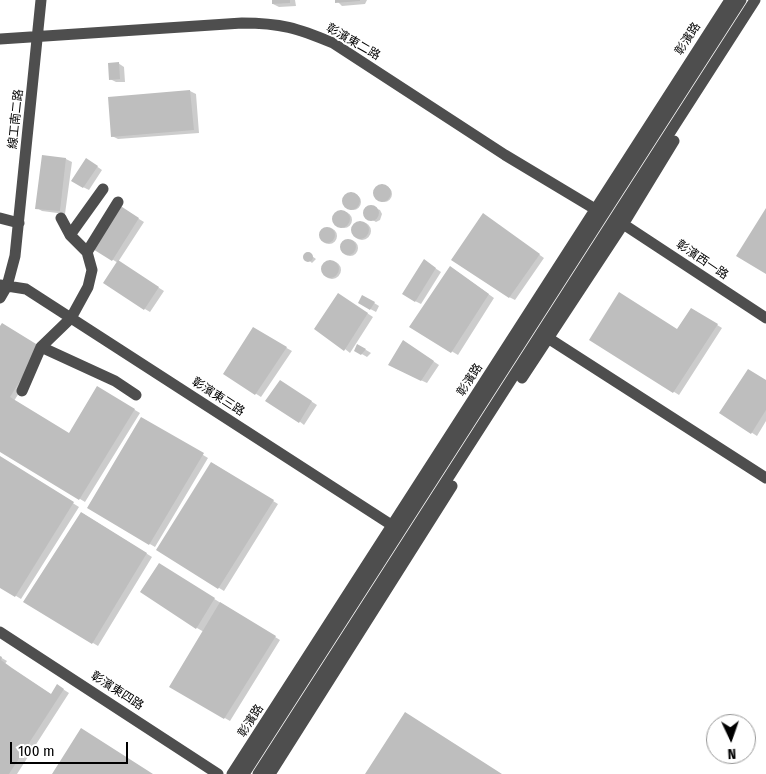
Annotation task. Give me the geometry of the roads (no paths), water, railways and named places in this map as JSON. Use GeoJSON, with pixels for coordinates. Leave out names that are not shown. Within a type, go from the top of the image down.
{"type":"FeatureCollection","features":[{"type":"Feature","properties":{"kind":"street","name":"線工南二路"},"geometry":{"type":"LineString","coordinates":[[0,298],[3,285],[15,256],[41,0]]}},
{"type":"Feature","properties":{"kind":"street","name":"彰濱路"},"geometry":{"type":"LineString","coordinates":[[232,774],[397,526],[599,211],[730,0]]}},
{"type":"Feature","properties":{"kind":"street","name":"彰濱路"},"geometry":{"type":"LineString","coordinates":[[599,211],[740,0]]}},
{"type":"Feature","properties":{"kind":"street"},"geometry":{"type":"LineString","coordinates":[[270,774],[415,536],[548,338],[755,0]]}},
{"type":"Feature","properties":{"kind":"street"},"geometry":{"type":"LineString","coordinates":[[258,774],[763,0]]}},
{"type":"Feature","properties":{"kind":"street","name":"彰濱東二路"},"geometry":{"type":"LineString","coordinates":[[0,38],[242,23],[275,23],[304,31],[333,43],[506,155],[599,211],[620,221]]}},
{"type":"Feature","properties":{"kind":"street"},"geometry":{"type":"LineString","coordinates":[[70,236],[103,189]]}},
{"type":"Feature","properties":{"kind":"street"},"geometry":{"type":"LineString","coordinates":[[87,252],[118,202]]}},
{"type":"Feature","properties":{"kind":"street"},"geometry":{"type":"LineString","coordinates":[[0,218],[19,223]]}},
{"type":"Feature","properties":{"kind":"street"},"geometry":{"type":"LineString","coordinates":[[22,391],[40,347],[71,318],[88,287],[92,270],[87,252],[70,236],[61,218]]}},
{"type":"Feature","properties":{"kind":"street","name":"彰濱西一路"},"geometry":{"type":"LineString","coordinates":[[620,221],[766,318]]}},
{"type":"Feature","properties":{"kind":"street","name":"彰濱東三路"},"geometry":{"type":"LineString","coordinates":[[3,285],[26,289],[415,536]]}},
{"type":"Feature","properties":{"kind":"street"},"geometry":{"type":"LineString","coordinates":[[548,338],[766,478]]}},
{"type":"Feature","properties":{"kind":"street"},"geometry":{"type":"LineString","coordinates":[[40,347],[115,381],[136,395]]}},
{"type":"Feature","properties":{"kind":"street","name":"彰濱路"},"geometry":{"type":"LineString","coordinates":[[244,774],[397,526]]}},
{"type":"Feature","properties":{"kind":"street","name":"彰濱東四路"},"geometry":{"type":"LineString","coordinates":[[0,632],[218,774]]}}]}
